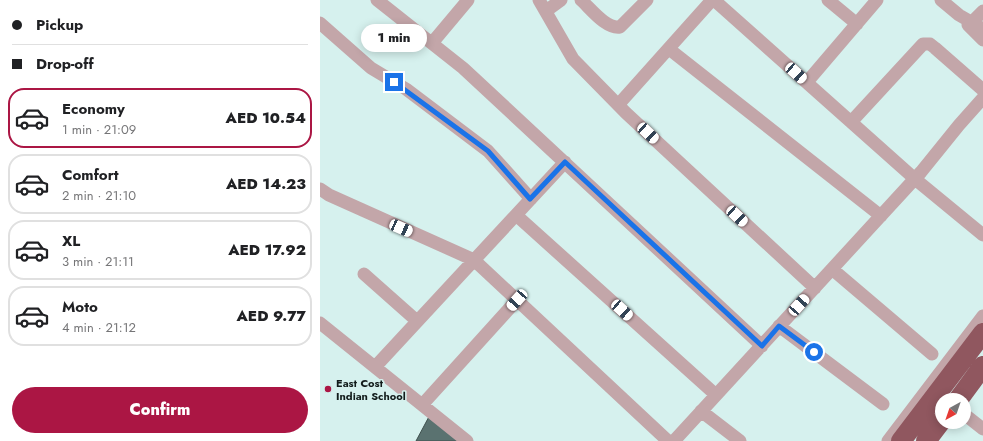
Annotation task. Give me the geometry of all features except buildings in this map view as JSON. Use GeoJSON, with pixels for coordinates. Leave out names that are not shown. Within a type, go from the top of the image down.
{"type":"FeatureCollection","features":[{"type":"Feature","properties":{"kind":"highway"},"geometry":{"type":"LineString","coordinates":[[901,441],[983,333]]}},
{"type":"Feature","properties":{"kind":"highway"},"geometry":{"type":"LineString","coordinates":[[972,349],[977,367],[973,386]]}},
{"type":"Feature","properties":{"kind":"highway"},"geometry":{"type":"LineString","coordinates":[[926,441],[935,429]]}},
{"type":"Feature","properties":{"kind":"street"},"geometry":{"type":"LineString","coordinates":[[377,0],[463,68],[762,346]]}},
{"type":"Feature","properties":{"kind":"street"},"geometry":{"type":"LineString","coordinates":[[432,43],[468,0]]}},
{"type":"Feature","properties":{"kind":"street"},"geometry":{"type":"LineString","coordinates":[[539,0],[573,59],[618,105],[815,288]]}},
{"type":"Feature","properties":{"kind":"street"},"geometry":{"type":"LineString","coordinates":[[546,11],[561,0]]}},
{"type":"Feature","properties":{"kind":"street"},"geometry":{"type":"LineString","coordinates":[[581,0],[609,25],[617,28],[620,27],[647,0]]}},
{"type":"Feature","properties":{"kind":"street"},"geometry":{"type":"LineString","coordinates":[[618,105],[713,0],[915,179],[983,235]]}},
{"type":"Feature","properties":{"kind":"street"},"geometry":{"type":"LineString","coordinates":[[828,0],[857,24]]}},
{"type":"Feature","properties":{"kind":"street"},"geometry":{"type":"LineString","coordinates":[[806,82],[877,0]]}},
{"type":"Feature","properties":{"kind":"street"},"geometry":{"type":"LineString","coordinates":[[941,0],[978,26],[983,12]]}},
{"type":"Feature","properties":{"kind":"street"},"geometry":{"type":"LineString","coordinates":[[959,14],[983,40]]}},
{"type":"Feature","properties":{"kind":"street"},"geometry":{"type":"LineString","coordinates":[[320,23],[371,68],[406,89],[488,151],[530,199]]}},
{"type":"Feature","properties":{"kind":"street"},"geometry":{"type":"LineString","coordinates":[[851,122],[923,44],[930,44],[983,90]]}},
{"type":"Feature","properties":{"kind":"street"},"geometry":{"type":"LineString","coordinates":[[669,49],[881,216]]}},
{"type":"Feature","properties":{"kind":"street"},"geometry":{"type":"LineString","coordinates":[[674,441],[915,179],[983,98]]}},
{"type":"Feature","properties":{"kind":"street"},"geometry":{"type":"LineString","coordinates":[[375,367],[565,162]]}},
{"type":"Feature","properties":{"kind":"street"},"geometry":{"type":"LineString","coordinates":[[320,189],[328,195],[474,260],[668,441]]}},
{"type":"Feature","properties":{"kind":"street"},"geometry":{"type":"LineString","coordinates":[[516,215],[716,395]]}},
{"type":"Feature","properties":{"kind":"street"},"geometry":{"type":"LineString","coordinates":[[832,269],[932,354]]}},
{"type":"Feature","properties":{"kind":"street"},"geometry":{"type":"LineString","coordinates":[[364,274],[417,321]]}},
{"type":"Feature","properties":{"kind":"street"},"geometry":{"type":"LineString","coordinates":[[422,406],[517,300]]}},
{"type":"Feature","properties":{"kind":"street"},"geometry":{"type":"LineString","coordinates":[[888,441],[972,349],[983,316]]}},
{"type":"Feature","properties":{"kind":"street"},"geometry":{"type":"LineString","coordinates":[[320,323],[467,441]]}},
{"type":"Feature","properties":{"kind":"street"},"geometry":{"type":"LineString","coordinates":[[779,326],[883,404]]}},
{"type":"Feature","properties":{"kind":"street"},"geometry":{"type":"LineString","coordinates":[[701,411],[740,441]]}},
{"type":"Feature","properties":{"kind":"street"},"geometry":{"type":"LineString","coordinates":[[971,420],[983,429]]}},
{"type":"Feature","properties":{"kind":"street"},"geometry":{"type":"LineString","coordinates":[[938,441],[947,429]]}},
{"type":"Feature","properties":{"kind":"place","name":"East Cost Indian School"},"geometry":{"type":"Point","coordinates":[328,389]}},
{"type":"Feature","properties":{"kind":"route"},"geometry":{"type":"LineString","coordinates":[[394,82],[406,89],[488,151],[530,199],[565,162],[762,346],[779,326],[814,352]]}}]}
